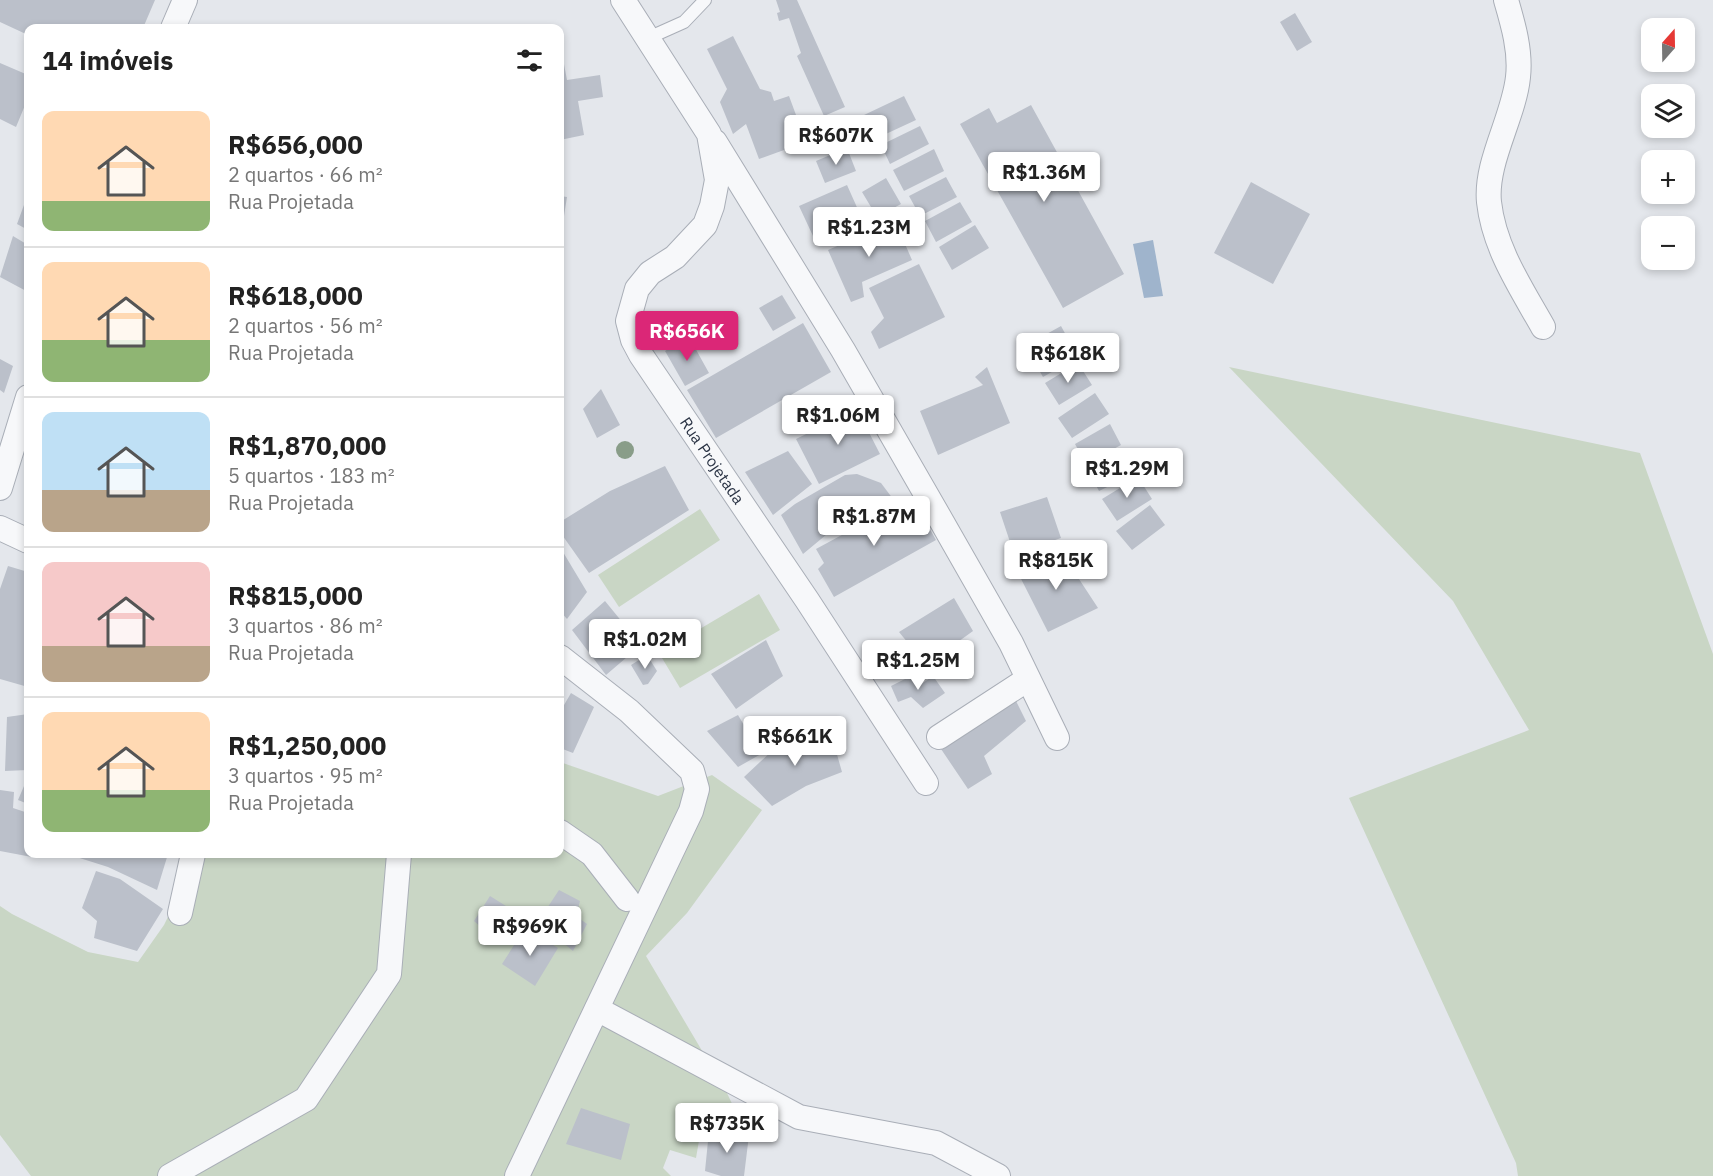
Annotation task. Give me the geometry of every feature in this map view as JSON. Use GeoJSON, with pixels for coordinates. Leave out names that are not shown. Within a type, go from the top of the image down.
{"type":"FeatureCollection","features":[{"type":"Feature","properties":{"kind":"street"},"geometry":{"type":"LineString","coordinates":[[175,24],[185,0]]}},
{"type":"Feature","properties":{"kind":"street","name":"Rua Projetada"},"geometry":{"type":"LineString","coordinates":[[623,0],[646,39],[722,151],[843,350],[1011,643],[1057,738]]}},
{"type":"Feature","properties":{"kind":"street"},"geometry":{"type":"LineString","coordinates":[[1506,0],[1515,33],[1518,77],[1490,174],[1489,201],[1497,234],[1509,267],[1544,327]]}},
{"type":"Feature","properties":{"kind":"street","name":"Rua Projetada"},"geometry":{"type":"LineString","coordinates":[[709,134],[717,180],[712,206],[705,225],[675,258],[650,273],[637,289],[628,321],[633,340],[926,783]]}},
{"type":"Feature","properties":{"kind":"street"},"geometry":{"type":"LineString","coordinates":[[0,488],[24,410]]}},
{"type":"Feature","properties":{"kind":"street"},"geometry":{"type":"LineString","coordinates":[[0,528],[24,539]]}},
{"type":"Feature","properties":{"kind":"street"},"geometry":{"type":"LineString","coordinates":[[517,1176],[692,811],[697,789],[692,771],[629,711],[564,660]]}},
{"type":"Feature","properties":{"kind":"street"},"geometry":{"type":"LineString","coordinates":[[939,737],[1028,679]]}},
{"type":"Feature","properties":{"kind":"street"},"geometry":{"type":"LineString","coordinates":[[564,835],[592,854],[627,899]]}},
{"type":"Feature","properties":{"kind":"street"},"geometry":{"type":"LineString","coordinates":[[180,914],[192,858]]}},
{"type":"Feature","properties":{"kind":"street"},"geometry":{"type":"LineString","coordinates":[[170,1176],[306,1099],[389,975],[399,858]]}},
{"type":"Feature","properties":{"kind":"street"},"geometry":{"type":"LineString","coordinates":[[597,1009],[799,1117],[936,1143],[999,1176]]}},
{"type":"Feature","properties":{"kind":"lane"},"geometry":{"type":"LineString","coordinates":[[646,39],[684,22],[705,0]]}},
{"type":"Feature","properties":{"kind":"green space"},"geometry":{"type":"Polygon","coordinates":[[[1229,367],[1640,453],[1713,654],[1713,1176],[1518,1176],[1516,1163],[1349,798],[1529,730],[1453,601],[1229,367]]]}},
{"type":"Feature","properties":{"kind":"green space"},"geometry":{"type":"Polygon","coordinates":[[[700,509],[720,540],[619,607],[598,575],[700,509]]]}},
{"type":"Feature","properties":{"kind":"green space"},"geometry":{"type":"Polygon","coordinates":[[[759,594],[780,630],[680,688],[659,653],[759,594]]]}},
{"type":"Feature","properties":{"kind":"green space"},"geometry":{"type":"Polygon","coordinates":[[[564,763],[658,796],[712,775],[762,810],[687,913],[646,956],[727,1093],[742,1125],[701,1129],[696,1158],[670,1150],[663,1168],[671,1176],[31,1176],[0,1135],[0,906],[88,952],[138,962],[164,925],[197,858],[564,858],[564,763]]]}},
{"type":"Feature","properties":{"kind":"water"},"geometry":{"type":"Polygon","coordinates":[[[1153,240],[1163,296],[1144,298],[1133,244],[1153,240]]]}},
{"type":"Feature","properties":{"kind":"building"},"geometry":{"type":"Polygon","coordinates":[[[0,0],[155,0],[145,24],[24,24],[24,33],[0,22],[0,0]]]}},
{"type":"Feature","properties":{"kind":"building"},"geometry":{"type":"Polygon","coordinates":[[[776,0],[797,0],[845,107],[824,116],[797,56],[801,53],[789,18],[779,21],[777,13],[780,12],[776,0]]]}},
{"type":"Feature","properties":{"kind":"building"},"geometry":{"type":"Polygon","coordinates":[[[1295,13],[1312,42],[1297,51],[1280,22],[1295,13]]]}},
{"type":"Feature","properties":{"kind":"building"},"geometry":{"type":"Polygon","coordinates":[[[733,36],[760,89],[771,92],[774,101],[789,96],[806,142],[759,159],[746,124],[733,134],[720,102],[727,89],[707,49],[733,36]]]}},
{"type":"Feature","properties":{"kind":"building"},"geometry":{"type":"Polygon","coordinates":[[[0,63],[24,73],[24,108],[16,127],[0,119],[0,63]]]}},
{"type":"Feature","properties":{"kind":"building"},"geometry":{"type":"Polygon","coordinates":[[[564,64],[567,80],[600,75],[603,97],[578,101],[584,135],[564,139],[564,64]]]}},
{"type":"Feature","properties":{"kind":"building"},"geometry":{"type":"Polygon","coordinates":[[[904,96],[916,120],[875,139],[864,115],[904,96]]]}},
{"type":"Feature","properties":{"kind":"building"},"geometry":{"type":"Polygon","coordinates":[[[1031,105],[1124,274],[1063,308],[960,124],[989,108],[997,123],[1031,105]]]}},
{"type":"Feature","properties":{"kind":"building"},"geometry":{"type":"Polygon","coordinates":[[[920,126],[929,144],[890,164],[881,145],[920,126]]]}},
{"type":"Feature","properties":{"kind":"building"},"geometry":{"type":"Polygon","coordinates":[[[847,148],[856,171],[825,183],[816,161],[847,148]]]}},
{"type":"Feature","properties":{"kind":"building"},"geometry":{"type":"Polygon","coordinates":[[[934,149],[944,171],[904,191],[893,170],[934,149]]]}},
{"type":"Feature","properties":{"kind":"building"},"geometry":{"type":"Polygon","coordinates":[[[946,177],[957,197],[920,216],[909,196],[946,177]]]}},
{"type":"Feature","properties":{"kind":"building"},"geometry":{"type":"Polygon","coordinates":[[[886,178],[901,204],[877,217],[862,192],[886,178]]]}},
{"type":"Feature","properties":{"kind":"building"},"geometry":{"type":"Polygon","coordinates":[[[1251,182],[1310,214],[1273,284],[1214,253],[1251,182]]]}},
{"type":"Feature","properties":{"kind":"building"},"geometry":{"type":"Polygon","coordinates":[[[847,185],[864,223],[834,227],[813,236],[799,206],[847,185]]]}},
{"type":"Feature","properties":{"kind":"building"},"geometry":{"type":"Polygon","coordinates":[[[564,197],[567,197],[564,216],[564,197]]]}},
{"type":"Feature","properties":{"kind":"building"},"geometry":{"type":"Polygon","coordinates":[[[960,202],[972,222],[936,242],[925,221],[960,202]]]}},
{"type":"Feature","properties":{"kind":"building"},"geometry":{"type":"Polygon","coordinates":[[[24,205],[24,228],[17,224],[24,205]]]}},
{"type":"Feature","properties":{"kind":"building"},"geometry":{"type":"Polygon","coordinates":[[[895,221],[912,260],[862,282],[864,297],[851,302],[828,250],[895,221]]]}},
{"type":"Feature","properties":{"kind":"building"},"geometry":{"type":"Polygon","coordinates":[[[975,225],[989,248],[952,270],[939,247],[975,225]]]}},
{"type":"Feature","properties":{"kind":"building"},"geometry":{"type":"Polygon","coordinates":[[[13,236],[24,243],[24,290],[0,277],[13,236]]]}},
{"type":"Feature","properties":{"kind":"building"},"geometry":{"type":"Polygon","coordinates":[[[919,264],[945,317],[879,349],[871,332],[884,318],[869,288],[919,264]]]}},
{"type":"Feature","properties":{"kind":"building"},"geometry":{"type":"Polygon","coordinates":[[[782,295],[796,318],[773,331],[759,308],[782,295]]]}},
{"type":"Feature","properties":{"kind":"building"},"geometry":{"type":"Polygon","coordinates":[[[803,323],[831,372],[716,438],[687,390],[803,323]]]}},
{"type":"Feature","properties":{"kind":"building"},"geometry":{"type":"Polygon","coordinates":[[[1061,326],[1078,357],[1043,377],[1025,346],[1061,326]]]}},
{"type":"Feature","properties":{"kind":"building"},"geometry":{"type":"Polygon","coordinates":[[[689,337],[709,373],[685,386],[665,351],[689,337]]]}},
{"type":"Feature","properties":{"kind":"building"},"geometry":{"type":"Polygon","coordinates":[[[0,359],[13,366],[4,393],[0,390],[0,359]]]}},
{"type":"Feature","properties":{"kind":"building"},"geometry":{"type":"Polygon","coordinates":[[[1078,363],[1092,385],[1059,405],[1045,383],[1078,363]]]}},
{"type":"Feature","properties":{"kind":"building"},"geometry":{"type":"Polygon","coordinates":[[[987,367],[1010,423],[938,455],[920,411],[983,385],[975,377],[987,367]]]}},
{"type":"Feature","properties":{"kind":"building"},"geometry":{"type":"Polygon","coordinates":[[[601,389],[620,425],[597,438],[583,409],[601,389]]]}},
{"type":"Feature","properties":{"kind":"building"},"geometry":{"type":"Polygon","coordinates":[[[1095,393],[1109,414],[1072,438],[1058,418],[1095,393]]]}},
{"type":"Feature","properties":{"kind":"building"},"geometry":{"type":"Polygon","coordinates":[[[857,409],[880,454],[819,484],[796,439],[857,409]]]}},
{"type":"Feature","properties":{"kind":"building"},"geometry":{"type":"Polygon","coordinates":[[[1110,424],[1121,445],[1086,464],[1075,444],[1110,424]]]}},
{"type":"Feature","properties":{"kind":"building"},"geometry":{"type":"Polygon","coordinates":[[[788,451],[812,484],[773,515],[745,472],[788,451]]]}},
{"type":"Feature","properties":{"kind":"building"},"geometry":{"type":"Polygon","coordinates":[[[1124,451],[1136,473],[1099,491],[1088,470],[1124,451]]]}},
{"type":"Feature","properties":{"kind":"building"},"geometry":{"type":"Polygon","coordinates":[[[665,466],[689,510],[589,573],[564,538],[564,520],[610,491],[665,466]]]}},
{"type":"Feature","properties":{"kind":"building"},"geometry":{"type":"Polygon","coordinates":[[[857,474],[881,483],[893,499],[838,525],[803,554],[781,515],[795,504],[845,475],[857,474]]]}},
{"type":"Feature","properties":{"kind":"building"},"geometry":{"type":"Polygon","coordinates":[[[1138,477],[1152,499],[1117,521],[1102,499],[1138,477]]]}},
{"type":"Feature","properties":{"kind":"building"},"geometry":{"type":"Polygon","coordinates":[[[912,497],[936,540],[834,597],[818,569],[824,563],[816,549],[912,497]]]}},
{"type":"Feature","properties":{"kind":"building"},"geometry":{"type":"Polygon","coordinates":[[[1047,497],[1061,538],[1014,554],[1000,512],[1047,497]]]}},
{"type":"Feature","properties":{"kind":"building"},"geometry":{"type":"Polygon","coordinates":[[[1150,505],[1165,525],[1132,550],[1116,531],[1150,505]]]}},
{"type":"Feature","properties":{"kind":"building"},"geometry":{"type":"Polygon","coordinates":[[[1060,550],[1098,608],[1048,632],[1016,569],[1060,550]]]}},
{"type":"Feature","properties":{"kind":"building"},"geometry":{"type":"Polygon","coordinates":[[[564,554],[587,592],[567,619],[564,616],[564,554]]]}},
{"type":"Feature","properties":{"kind":"building"},"geometry":{"type":"Polygon","coordinates":[[[8,566],[24,571],[24,686],[0,679],[0,589],[8,566]]]}},
{"type":"Feature","properties":{"kind":"building"},"geometry":{"type":"Polygon","coordinates":[[[954,598],[973,631],[926,665],[899,632],[954,598]]]}},
{"type":"Feature","properties":{"kind":"building"},"geometry":{"type":"Polygon","coordinates":[[[605,601],[641,645],[606,675],[572,630],[605,601]]]}},
{"type":"Feature","properties":{"kind":"building"},"geometry":{"type":"Polygon","coordinates":[[[766,640],[783,676],[736,709],[711,674],[766,640]]]}},
{"type":"Feature","properties":{"kind":"building"},"geometry":{"type":"Polygon","coordinates":[[[647,655],[657,671],[648,684],[643,685],[631,665],[647,655]]]}},
{"type":"Feature","properties":{"kind":"building"},"geometry":{"type":"Polygon","coordinates":[[[915,674],[917,687],[933,676],[945,693],[923,708],[911,697],[898,702],[891,686],[915,674]]]}},
{"type":"Feature","properties":{"kind":"building"},"geometry":{"type":"Polygon","coordinates":[[[571,693],[594,707],[573,753],[564,750],[564,705],[571,693]]]}},
{"type":"Feature","properties":{"kind":"building"},"geometry":{"type":"Polygon","coordinates":[[[1012,693],[1026,721],[984,756],[992,774],[968,789],[941,749],[1012,693]]]}},
{"type":"Feature","properties":{"kind":"building"},"geometry":{"type":"Polygon","coordinates":[[[24,715],[24,770],[5,771],[7,717],[24,715]]]}},
{"type":"Feature","properties":{"kind":"building"},"geometry":{"type":"Polygon","coordinates":[[[738,715],[761,754],[738,767],[707,731],[738,715]]]}},
{"type":"Feature","properties":{"kind":"building"},"geometry":{"type":"Polygon","coordinates":[[[830,730],[842,772],[806,786],[772,806],[744,777],[776,747],[830,730]]]}},
{"type":"Feature","properties":{"kind":"building"},"geometry":{"type":"Polygon","coordinates":[[[24,786],[24,802],[18,800],[24,786]]]}},
{"type":"Feature","properties":{"kind":"building"},"geometry":{"type":"Polygon","coordinates":[[[0,790],[14,792],[13,808],[24,812],[24,856],[0,851],[0,790]]]}},
{"type":"Feature","properties":{"kind":"building"},"geometry":{"type":"Polygon","coordinates":[[[80,858],[167,858],[157,890],[108,867],[80,858]]]}},
{"type":"Feature","properties":{"kind":"building"},"geometry":{"type":"Polygon","coordinates":[[[96,871],[120,879],[163,909],[137,951],[94,938],[97,921],[82,908],[96,871]]]}},
{"type":"Feature","properties":{"kind":"building"},"geometry":{"type":"Polygon","coordinates":[[[559,890],[580,901],[576,916],[587,924],[573,951],[538,922],[559,890]]]}},
{"type":"Feature","properties":{"kind":"building"},"geometry":{"type":"Polygon","coordinates":[[[490,896],[511,909],[493,938],[474,921],[490,896]]]}},
{"type":"Feature","properties":{"kind":"building"},"geometry":{"type":"Polygon","coordinates":[[[525,928],[558,948],[535,986],[502,964],[525,928]]]}},
{"type":"Feature","properties":{"kind":"building"},"geometry":{"type":"Polygon","coordinates":[[[581,1108],[630,1124],[621,1160],[566,1144],[581,1108]]]}},
{"type":"Feature","properties":{"kind":"building"},"geometry":{"type":"Polygon","coordinates":[[[709,1131],[749,1135],[744,1176],[721,1176],[705,1171],[709,1131]]]}}]}
